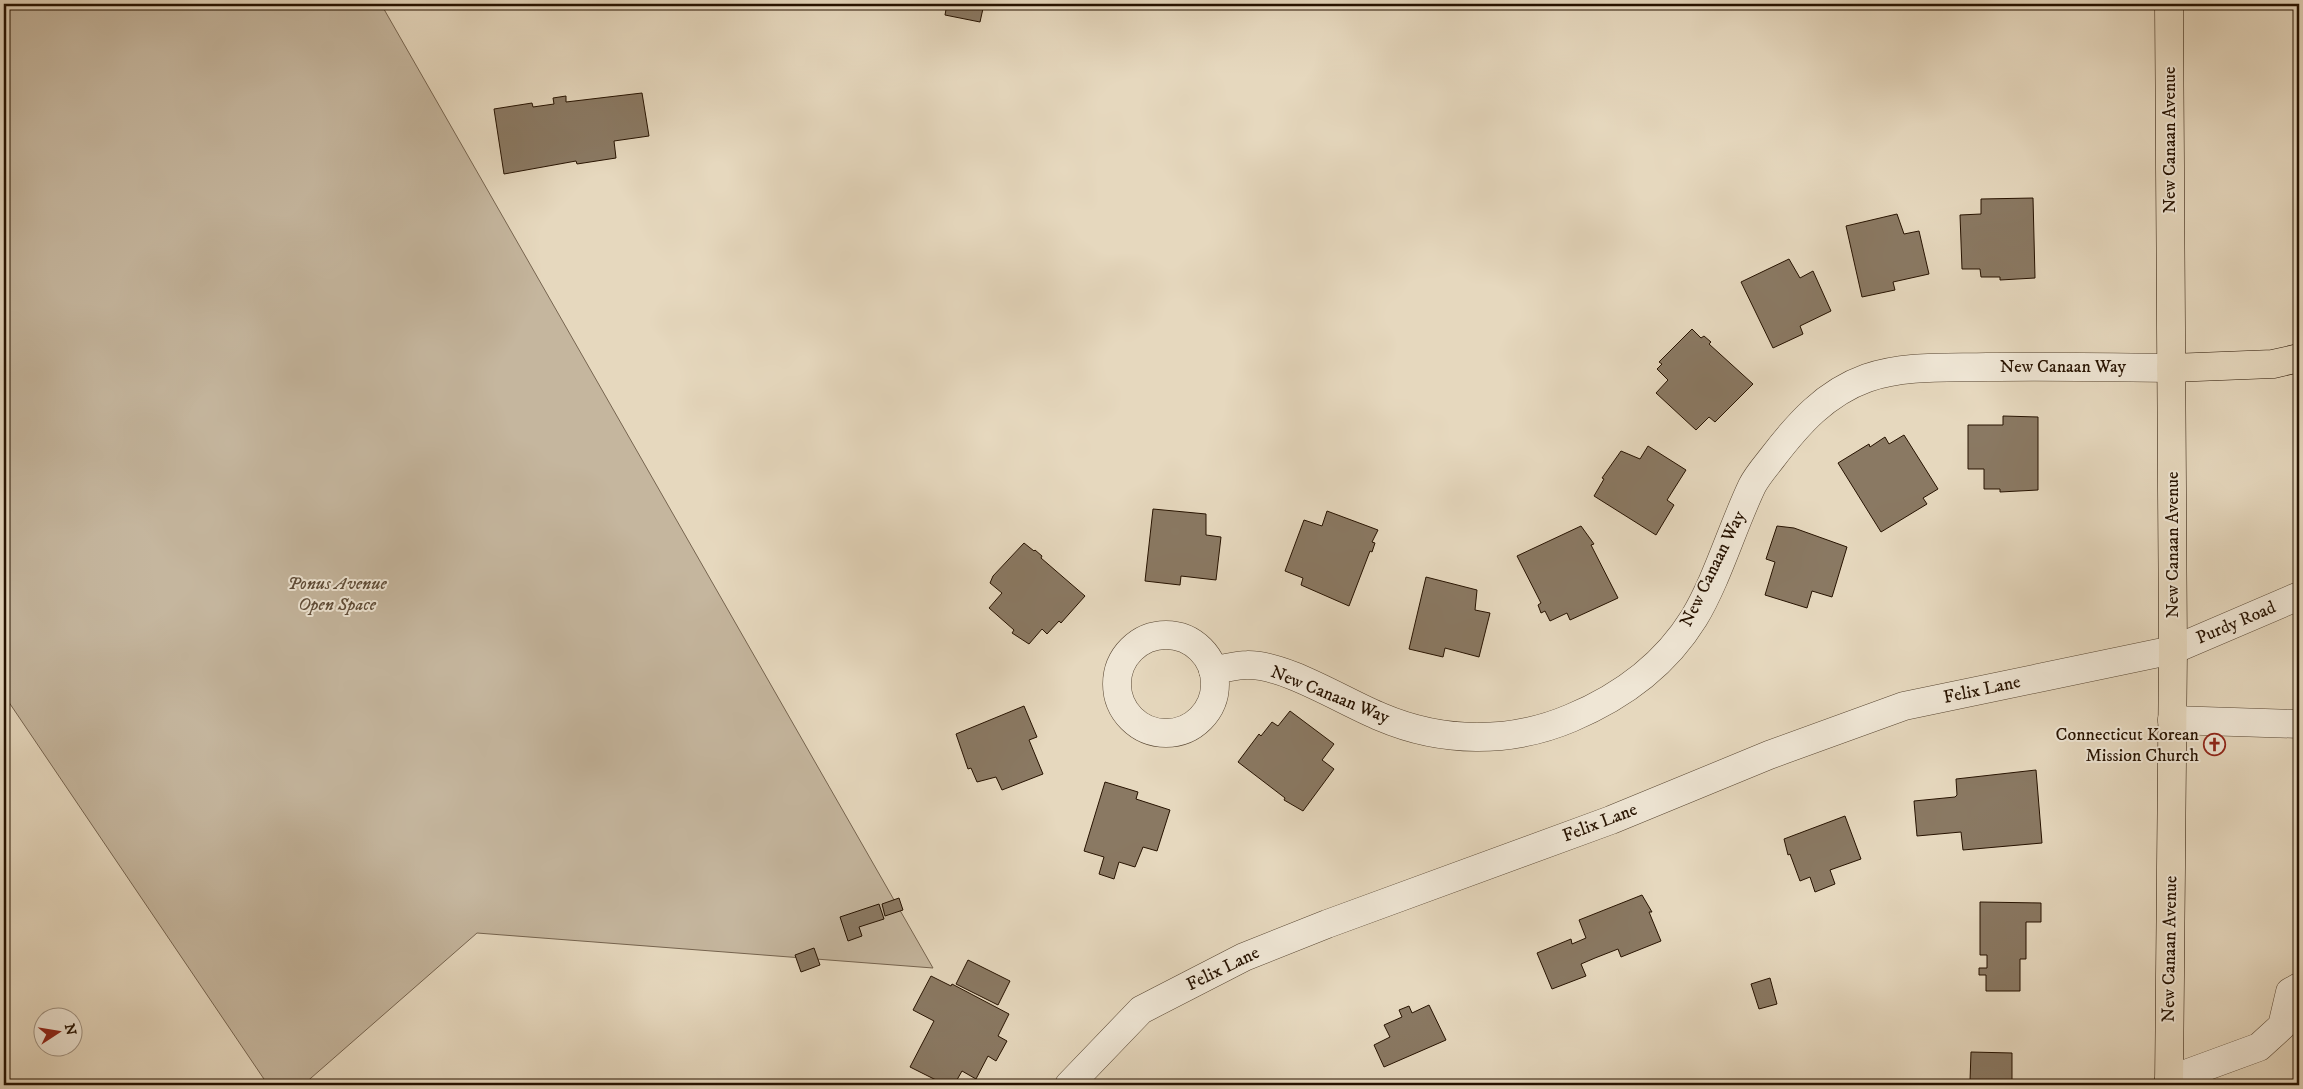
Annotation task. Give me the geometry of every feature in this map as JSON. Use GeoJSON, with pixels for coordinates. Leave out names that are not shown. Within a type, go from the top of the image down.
{"type":"FeatureCollection","features":[{"type":"Feature","properties":{"kind":"main road","name":"New Canaan Avenue"},"geometry":{"type":"LineString","coordinates":[[2169,1083],[2173,650],[2170,4]]}},
{"type":"Feature","properties":{"kind":"main road"},"geometry":{"type":"LineString","coordinates":[[2171,368],[2273,364],[2299,358]]}},
{"type":"Feature","properties":{"kind":"street","name":"New Canaan Way"},"geometry":{"type":"LineString","coordinates":[[1213,670],[1248,665],[1284,673],[1383,719],[1449,737],[1491,738],[1535,730],[1571,718],[1610,698],[1641,679],[1668,653],[1694,618],[1753,482],[1811,412],[1840,389],[1893,371],[1920,369],[2037,366],[2171,368]]}},
{"type":"Feature","properties":{"kind":"street","name":"Purdy Road"},"geometry":{"type":"LineString","coordinates":[[2173,650],[2299,596]]}},
{"type":"Feature","properties":{"kind":"street","name":"Felix Lane"},"geometry":{"type":"LineString","coordinates":[[1069,1085],[1141,1010],[1244,957],[1327,924],[1611,820],[1769,755],[1904,706],[2173,650]]}},
{"type":"Feature","properties":{"kind":"street"},"geometry":{"type":"LineString","coordinates":[[2172,720],[2299,724]]}},
{"type":"Feature","properties":{"kind":"street"},"geometry":{"type":"LineString","coordinates":[[2169,1083],[2259,1047],[2282,1026],[2290,992],[2299,987]]}},
{"type":"Feature","properties":{"kind":"green space","name":"Ponus Avenue Open Space"},"geometry":{"type":"Polygon","coordinates":[[[4,4],[381,4],[933,968],[477,933],[303,1085],[268,1085],[4,695],[4,4]]]}},
{"type":"Feature","properties":{"kind":"building"},"geometry":{"type":"Polygon","coordinates":[[[947,4],[984,4],[980,22],[945,15],[947,4]]]}},
{"type":"Feature","properties":{"kind":"building"},"geometry":{"type":"Polygon","coordinates":[[[642,93],[649,136],[614,141],[616,158],[577,164],[576,161],[504,174],[494,109],[532,103],[533,107],[554,104],[553,98],[566,96],[566,102],[642,93]]]}},
{"type":"Feature","properties":{"kind":"building"},"geometry":{"type":"Polygon","coordinates":[[[2033,198],[2035,278],[2000,280],[2000,277],[1981,277],[1980,269],[1962,269],[1960,215],[1981,214],[1981,199],[2033,198]]]}},
{"type":"Feature","properties":{"kind":"building"},"geometry":{"type":"Polygon","coordinates":[[[1897,214],[1904,234],[1919,231],[1929,274],[1893,282],[1895,290],[1862,297],[1846,226],[1897,214]]]}},
{"type":"Feature","properties":{"kind":"building"},"geometry":{"type":"Polygon","coordinates":[[[1789,259],[1800,278],[1813,271],[1831,311],[1800,326],[1803,334],[1773,348],[1741,282],[1789,259]]]}},
{"type":"Feature","properties":{"kind":"building"},"geometry":{"type":"Polygon","coordinates":[[[1692,329],[1701,338],[1704,336],[1711,342],[1709,344],[1753,384],[1715,422],[1709,417],[1696,430],[1656,393],[1668,380],[1657,369],[1662,364],[1659,362],[1692,329]]]}},
{"type":"Feature","properties":{"kind":"building"},"geometry":{"type":"Polygon","coordinates":[[[2003,416],[2038,417],[2038,490],[2000,492],[2000,489],[1984,489],[1984,469],[1968,469],[1968,425],[2003,425],[2003,416]]]}},
{"type":"Feature","properties":{"kind":"building"},"geometry":{"type":"Polygon","coordinates":[[[1904,435],[1938,489],[1923,498],[1927,504],[1881,532],[1838,463],[1869,444],[1870,447],[1885,437],[1889,444],[1904,435]]]}},
{"type":"Feature","properties":{"kind":"building"},"geometry":{"type":"Polygon","coordinates":[[[1648,446],[1686,470],[1667,500],[1674,505],[1656,535],[1594,496],[1604,479],[1602,478],[1621,451],[1640,459],[1648,446]]]}},
{"type":"Feature","properties":{"kind":"building"},"geometry":{"type":"Polygon","coordinates":[[[1153,509],[1206,514],[1206,535],[1221,537],[1216,580],[1181,576],[1180,585],[1145,581],[1153,509]]]}},
{"type":"Feature","properties":{"kind":"building"},"geometry":{"type":"Polygon","coordinates":[[[1327,511],[1378,530],[1372,542],[1375,543],[1372,552],[1370,551],[1349,606],[1301,585],[1303,578],[1285,571],[1304,520],[1322,526],[1327,511]]]}},
{"type":"Feature","properties":{"kind":"building"},"geometry":{"type":"Polygon","coordinates":[[[1581,526],[1594,544],[1591,545],[1618,598],[1570,620],[1567,613],[1550,621],[1545,611],[1541,613],[1538,605],[1541,603],[1517,556],[1581,526]]]}},
{"type":"Feature","properties":{"kind":"building"},"geometry":{"type":"Polygon","coordinates":[[[1777,526],[1794,528],[1847,547],[1832,597],[1812,591],[1807,608],[1765,595],[1775,562],[1766,559],[1777,526]]]}},
{"type":"Feature","properties":{"kind":"building"},"geometry":{"type":"Polygon","coordinates":[[[1024,543],[1042,556],[1041,558],[1085,596],[1061,623],[1059,621],[1047,634],[1042,629],[1029,644],[1012,633],[1014,630],[989,608],[1002,593],[990,583],[993,576],[1024,543]]]}},
{"type":"Feature","properties":{"kind":"building"},"geometry":{"type":"Polygon","coordinates":[[[1426,577],[1477,590],[1475,610],[1490,613],[1479,657],[1445,648],[1443,657],[1409,649],[1426,577]]]}},
{"type":"Feature","properties":{"kind":"building"},"geometry":{"type":"Polygon","coordinates":[[[1024,706],[1037,737],[1029,740],[1043,774],[1002,790],[996,777],[977,782],[971,768],[968,769],[956,734],[1024,706]]]}},
{"type":"Feature","properties":{"kind":"building"},"geometry":{"type":"Polygon","coordinates":[[[1290,711],[1334,744],[1322,760],[1334,769],[1303,811],[1284,800],[1285,798],[1238,762],[1259,734],[1261,736],[1272,722],[1278,726],[1290,711]]]}},
{"type":"Feature","properties":{"kind":"building"},"geometry":{"type":"Polygon","coordinates":[[[2036,770],[2042,843],[1963,850],[1961,832],[1917,836],[1914,801],[1955,797],[1957,795],[1956,779],[2036,770]]]}},
{"type":"Feature","properties":{"kind":"building"},"geometry":{"type":"Polygon","coordinates":[[[1105,782],[1138,792],[1136,799],[1170,810],[1157,851],[1143,847],[1135,867],[1119,862],[1114,879],[1099,874],[1104,857],[1084,851],[1105,782]]]}},
{"type":"Feature","properties":{"kind":"building"},"geometry":{"type":"Polygon","coordinates":[[[2297,786],[2299,786],[2299,873],[2296,873],[2297,786]]]}},
{"type":"Feature","properties":{"kind":"building"},"geometry":{"type":"Polygon","coordinates":[[[1845,816],[1861,859],[1830,870],[1835,884],[1815,892],[1810,877],[1800,881],[1790,854],[1788,855],[1784,839],[1845,816]]]}},
{"type":"Feature","properties":{"kind":"building"},"geometry":{"type":"Polygon","coordinates":[[[1642,895],[1652,912],[1649,912],[1661,941],[1621,957],[1618,949],[1581,964],[1586,976],[1552,989],[1537,953],[1571,939],[1572,944],[1586,938],[1579,920],[1642,895]]]}},
{"type":"Feature","properties":{"kind":"building"},"geometry":{"type":"Polygon","coordinates":[[[899,898],[903,910],[885,916],[882,904],[899,898]]]}},
{"type":"Feature","properties":{"kind":"building"},"geometry":{"type":"Polygon","coordinates":[[[1980,902],[2041,903],[2041,922],[2026,922],[2026,959],[2020,959],[2020,991],[1986,991],[1986,975],[1979,975],[1979,968],[1987,968],[1987,955],[1980,955],[1980,902]]]}},
{"type":"Feature","properties":{"kind":"building"},"geometry":{"type":"Polygon","coordinates":[[[879,904],[884,919],[859,927],[862,936],[848,941],[840,917],[879,904]]]}},
{"type":"Feature","properties":{"kind":"building"},"geometry":{"type":"Polygon","coordinates":[[[814,948],[820,965],[801,972],[795,955],[814,948]]]}},
{"type":"Feature","properties":{"kind":"building"},"geometry":{"type":"Polygon","coordinates":[[[968,960],[1010,981],[998,1005],[956,984],[968,960]]]}},
{"type":"Feature","properties":{"kind":"building"},"geometry":{"type":"Polygon","coordinates":[[[931,976],[951,986],[952,984],[1009,1014],[998,1036],[1007,1041],[996,1061],[988,1056],[976,1079],[962,1071],[954,1085],[946,1085],[910,1067],[934,1021],[913,1010],[931,976]]]}},
{"type":"Feature","properties":{"kind":"building"},"geometry":{"type":"Polygon","coordinates":[[[1770,978],[1777,1004],[1759,1009],[1751,984],[1770,978]]]}},
{"type":"Feature","properties":{"kind":"building"},"geometry":{"type":"Polygon","coordinates":[[[1429,1005],[1446,1040],[1384,1067],[1374,1045],[1390,1037],[1384,1025],[1402,1017],[1399,1010],[1409,1006],[1412,1013],[1429,1005]]]}},
{"type":"Feature","properties":{"kind":"building"},"geometry":{"type":"Polygon","coordinates":[[[1971,1052],[2012,1053],[2012,1084],[2038,1085],[1955,1085],[1955,1080],[1970,1081],[1971,1052]]]}},
{"type":"Feature","properties":{"kind":"place","name":"Connecticut Korean Mission Church"},"geometry":{"type":"Point","coordinates":[2215,745]}}]}
